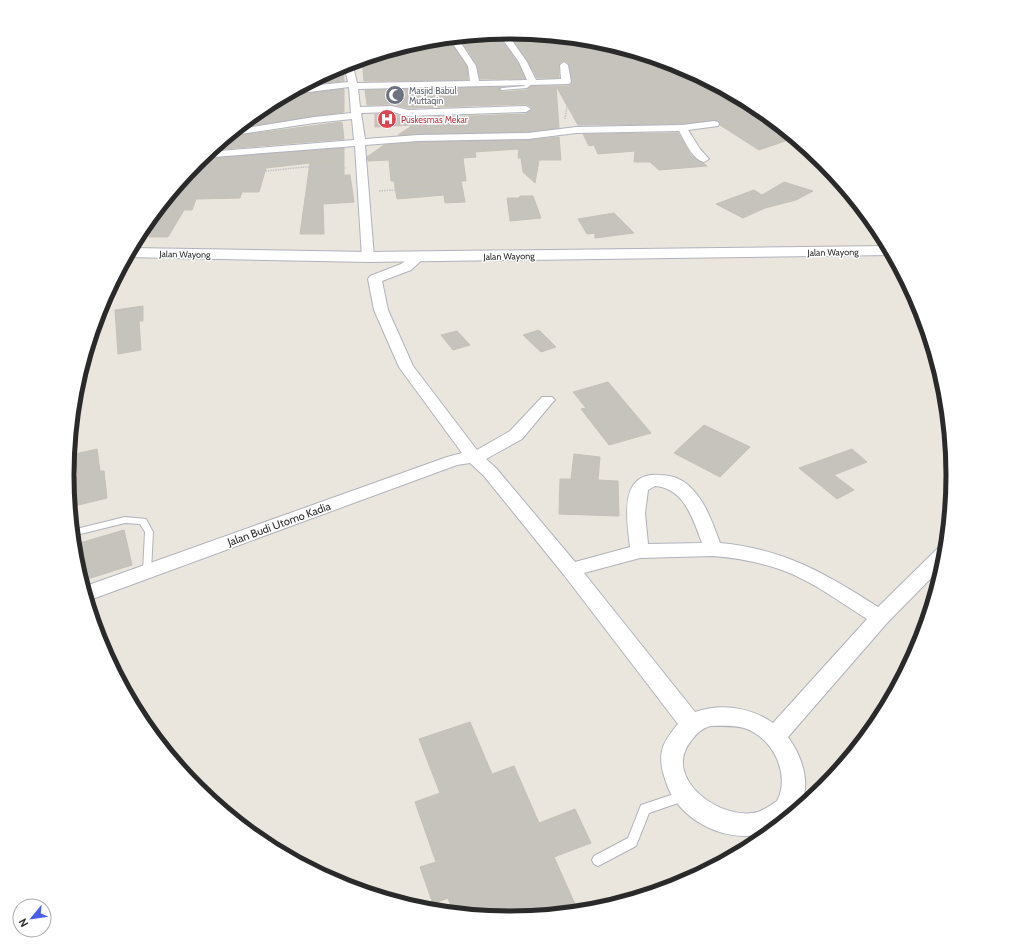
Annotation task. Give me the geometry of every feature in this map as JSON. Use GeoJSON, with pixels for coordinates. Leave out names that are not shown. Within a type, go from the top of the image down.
{"type":"FeatureCollection","features":[{"type":"Feature","properties":{"kind":"street"},"geometry":{"type":"LineString","coordinates":[[506,39],[523,62],[532,82]]}},
{"type":"Feature","properties":{"kind":"street"},"geometry":{"type":"LineString","coordinates":[[456,43],[472,66],[475,73],[475,83]]}},
{"type":"Feature","properties":{"kind":"street"},"geometry":{"type":"LineString","coordinates":[[306,90],[352,85],[566,82],[564,65]]}},
{"type":"Feature","properties":{"kind":"street"},"geometry":{"type":"LineString","coordinates":[[349,70],[360,143],[368,253]]}},
{"type":"Feature","properties":{"kind":"street"},"geometry":{"type":"LineString","coordinates":[[240,132],[355,113],[392,109],[408,113],[526,109]]}},
{"type":"Feature","properties":{"kind":"street"},"geometry":{"type":"LineString","coordinates":[[214,155],[282,148],[418,138],[528,136],[590,129],[682,128],[714,124]]}},
{"type":"Feature","properties":{"kind":"street"},"geometry":{"type":"LineString","coordinates":[[682,128],[696,151],[704,159]]}},
{"type":"Feature","properties":{"kind":"street","name":"Jalan Wayong"},"geometry":{"type":"LineString","coordinates":[[134,253],[368,253],[878,242]]}},
{"type":"Feature","properties":{"kind":"street","name":"Jalan Wayong"},"geometry":{"type":"LineString","coordinates":[[139,245],[368,253],[419,257],[883,251]]}},
{"type":"Feature","properties":{"kind":"street"},"geometry":{"type":"LineString","coordinates":[[419,257],[406,267],[375,278],[381,310],[406,367],[473,456],[490,472],[571,570],[691,724]]}},
{"type":"Feature","properties":{"kind":"street","name":"Jalan Budi Utomo Kadia"},"geometry":{"type":"LineString","coordinates":[[89,592],[453,461],[494,449],[516,435],[547,400]]}},
{"type":"Feature","properties":{"kind":"street"},"geometry":{"type":"LineString","coordinates":[[640,551],[636,504],[639,489],[647,482],[660,479],[671,483],[686,492],[698,507],[713,549]]}},
{"type":"Feature","properties":{"kind":"street"},"geometry":{"type":"LineString","coordinates":[[571,570],[640,551],[713,549],[743,552],[789,565],[827,584],[880,618]]}},
{"type":"Feature","properties":{"kind":"street"},"geometry":{"type":"LineString","coordinates":[[774,737],[880,618],[937,561]]}},
{"type":"Feature","properties":{"kind":"street"},"geometry":{"type":"LineString","coordinates":[[772,823],[750,826],[725,824],[702,813],[683,796],[672,769],[674,743],[691,724],[710,717],[733,716],[755,723],[774,737],[787,753],[794,772],[794,790],[786,807],[776,820]]}},
{"type":"Feature","properties":{"kind":"lane"},"geometry":{"type":"LineString","coordinates":[[502,89],[525,87],[532,82]]}},
{"type":"Feature","properties":{"kind":"lane"},"geometry":{"type":"LineString","coordinates":[[77,532],[118,521],[143,520],[149,532],[147,571]]}},
{"type":"Feature","properties":{"kind":"lane"},"geometry":{"type":"LineString","coordinates":[[598,860],[632,842],[645,809],[683,796]]}},
{"type":"Feature","properties":{"kind":"path"},"geometry":{"type":"LineString","coordinates":[[566,82],[569,92],[565,113],[566,132]]}},
{"type":"Feature","properties":{"kind":"path"},"geometry":{"type":"LineString","coordinates":[[714,124],[757,115]]}},
{"type":"Feature","properties":{"kind":"path"},"geometry":{"type":"LineString","coordinates":[[248,173],[304,167],[361,168]]}},
{"type":"Feature","properties":{"kind":"path"},"geometry":{"type":"LineString","coordinates":[[364,192],[447,186]]}},
{"type":"Feature","properties":{"kind":"building"},"geometry":{"type":"Polygon","coordinates":[[[483,40],[485,43],[502,41],[518,63],[525,79],[480,79],[477,65],[462,42],[483,40]]]}},
{"type":"Feature","properties":{"kind":"building"},"geometry":{"type":"Polygon","coordinates":[[[513,40],[538,40],[595,47],[650,62],[676,72],[728,97],[752,112],[788,140],[759,150],[720,125],[718,121],[714,120],[682,124],[578,125],[556,86],[569,86],[572,83],[569,64],[564,60],[559,64],[559,78],[537,78],[528,61],[513,40]]]}},
{"type":"Feature","properties":{"kind":"building"},"geometry":{"type":"Polygon","coordinates":[[[451,43],[467,67],[468,80],[364,81],[362,64],[424,47],[451,43]]]}},
{"type":"Feature","properties":{"kind":"building"},"geometry":{"type":"Polygon","coordinates":[[[343,72],[344,81],[318,84],[343,72]]]}},
{"type":"Feature","properties":{"kind":"building"},"geometry":{"type":"Polygon","coordinates":[[[531,86],[556,86],[559,128],[528,132],[398,135],[413,125],[375,127],[375,114],[392,114],[408,118],[526,114],[532,108],[526,104],[408,108],[392,104],[367,105],[365,90],[500,87],[499,90],[502,92],[527,90],[531,86]]]}},
{"type":"Feature","properties":{"kind":"building"},"geometry":{"type":"Polygon","coordinates":[[[344,89],[344,112],[247,126],[267,112],[297,95],[344,89]]]}},
{"type":"Feature","properties":{"kind":"building"},"geometry":{"type":"Polygon","coordinates":[[[342,122],[344,139],[220,149],[236,136],[342,122]]]}},
{"type":"Feature","properties":{"kind":"building"},"geometry":{"type":"Polygon","coordinates":[[[678,133],[691,155],[707,166],[659,170],[650,162],[634,162],[635,151],[598,154],[594,145],[589,146],[583,134],[678,133]]]}},
{"type":"Feature","properties":{"kind":"building"},"geometry":{"type":"Polygon","coordinates":[[[559,137],[561,160],[539,160],[535,183],[523,172],[521,158],[518,158],[519,149],[475,152],[476,157],[463,158],[466,181],[461,181],[465,202],[445,203],[444,195],[397,199],[394,181],[391,181],[389,160],[368,161],[367,157],[384,145],[418,142],[528,140],[559,137]]]}},
{"type":"Feature","properties":{"kind":"building"},"geometry":{"type":"Polygon","coordinates":[[[344,148],[344,175],[350,175],[354,202],[323,204],[324,234],[300,234],[310,163],[266,168],[259,192],[242,192],[240,198],[196,199],[192,210],[184,210],[168,237],[149,237],[155,222],[164,210],[182,188],[210,158],[344,148]]]}},
{"type":"Feature","properties":{"kind":"building"},"geometry":{"type":"Polygon","coordinates":[[[784,182],[813,191],[796,200],[765,208],[743,218],[716,204],[754,190],[762,195],[784,182]]]}},
{"type":"Feature","properties":{"kind":"building"},"geometry":{"type":"Polygon","coordinates":[[[520,196],[533,196],[541,218],[510,221],[507,198],[519,198],[520,196]]]}},
{"type":"Feature","properties":{"kind":"building"},"geometry":{"type":"Polygon","coordinates":[[[614,213],[634,233],[595,238],[595,233],[587,234],[578,219],[614,213]]]}},
{"type":"Feature","properties":{"kind":"building"},"geometry":{"type":"Polygon","coordinates":[[[143,306],[143,321],[139,321],[141,350],[118,354],[115,310],[143,306]]]}},
{"type":"Feature","properties":{"kind":"building"},"geometry":{"type":"Polygon","coordinates":[[[539,330],[556,347],[541,352],[523,335],[539,330]]]}},
{"type":"Feature","properties":{"kind":"building"},"geometry":{"type":"Polygon","coordinates":[[[457,331],[470,345],[453,350],[441,335],[457,331]]]}},
{"type":"Feature","properties":{"kind":"building"},"geometry":{"type":"Polygon","coordinates":[[[608,382],[651,433],[609,445],[581,409],[586,408],[573,392],[608,382]]]}},
{"type":"Feature","properties":{"kind":"building"},"geometry":{"type":"Polygon","coordinates":[[[704,425],[750,447],[720,477],[674,453],[704,425]]]}},
{"type":"Feature","properties":{"kind":"building"},"geometry":{"type":"Polygon","coordinates":[[[97,449],[100,471],[104,471],[107,498],[74,506],[74,478],[78,477],[75,454],[97,449]]]}},
{"type":"Feature","properties":{"kind":"building"},"geometry":{"type":"Polygon","coordinates":[[[852,449],[867,462],[834,475],[854,490],[837,499],[799,468],[852,449]]]}},
{"type":"Feature","properties":{"kind":"building"},"geometry":{"type":"Polygon","coordinates":[[[574,454],[600,457],[598,480],[618,481],[619,516],[559,514],[560,479],[571,479],[574,454]]]}},
{"type":"Feature","properties":{"kind":"building"},"geometry":{"type":"Polygon","coordinates":[[[124,530],[132,565],[86,579],[79,543],[124,530]]]}},
{"type":"Feature","properties":{"kind":"building"},"geometry":{"type":"Polygon","coordinates":[[[470,722],[492,774],[514,766],[539,823],[575,809],[591,843],[554,857],[576,906],[538,910],[481,910],[451,907],[448,898],[433,904],[420,867],[436,862],[415,802],[440,793],[419,739],[470,722]]]}},
{"type":"Feature","properties":{"kind":"place","name":"Masjid Babul Muttaqin"},"geometry":{"type":"Point","coordinates":[395,95]}},
{"type":"Feature","properties":{"kind":"place","name":"Puskesmas Mekar"},"geometry":{"type":"Point","coordinates":[387,119]}}]}
